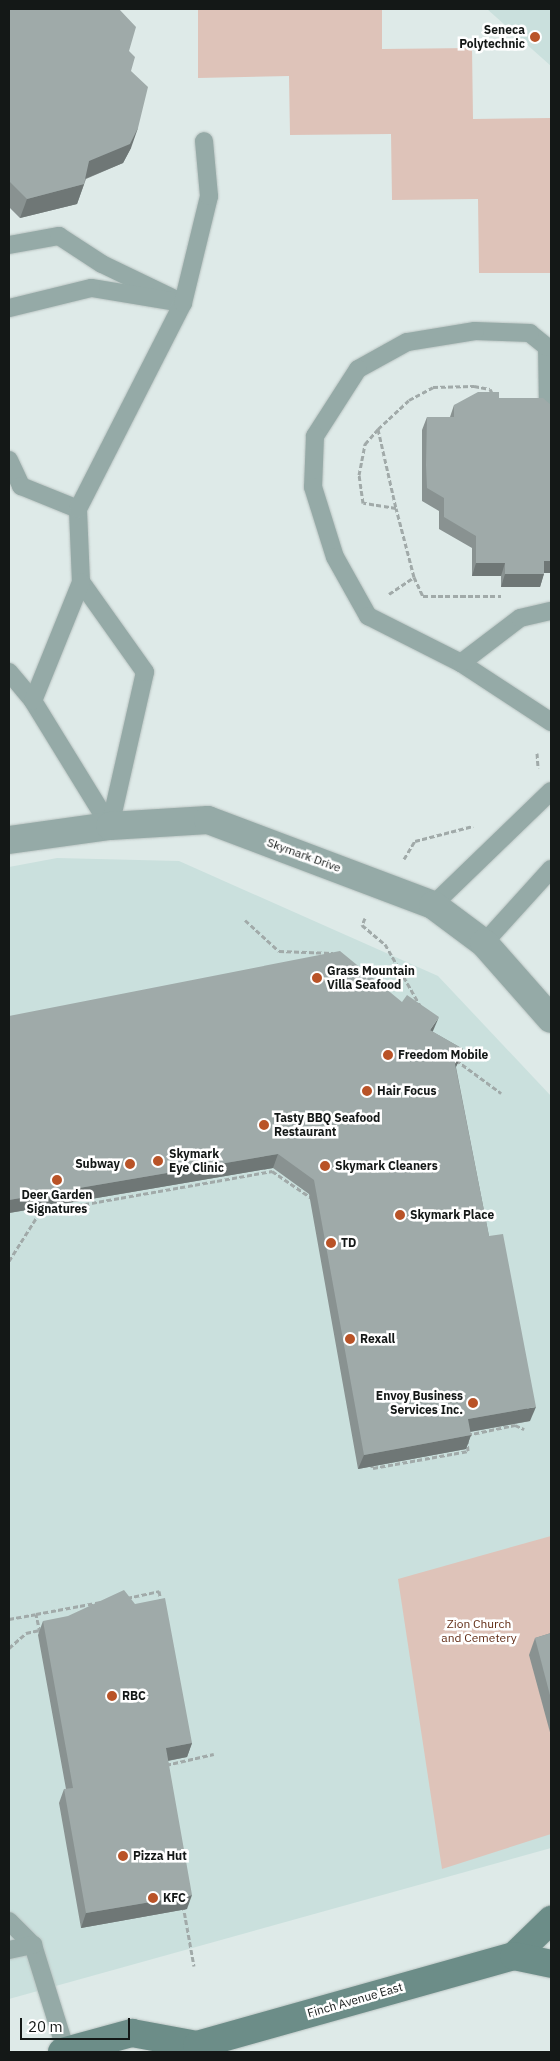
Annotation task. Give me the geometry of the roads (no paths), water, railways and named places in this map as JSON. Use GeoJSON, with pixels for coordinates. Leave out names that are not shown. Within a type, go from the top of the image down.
{"type":"FeatureCollection","features":[{"type":"Feature","properties":{"kind":"main road","name":"Finch Avenue East"},"geometry":{"type":"LineString","coordinates":[[64,2052],[132,2033],[194,2049],[514,1956],[551,1920]]}},
{"type":"Feature","properties":{"kind":"main road","name":"Finch Avenue East"},"geometry":{"type":"LineString","coordinates":[[514,1956],[551,1964]]}},
{"type":"Feature","properties":{"kind":"street","name":"Skymark Drive"},"geometry":{"type":"LineString","coordinates":[[9,840],[110,826],[208,820],[433,905],[484,943],[551,1018]]}},
{"type":"Feature","properties":{"kind":"lane"},"geometry":{"type":"LineString","coordinates":[[33,701],[80,582],[78,509],[183,303],[209,196],[204,142]]}},
{"type":"Feature","properties":{"kind":"lane"},"geometry":{"type":"LineString","coordinates":[[9,245],[59,236],[102,264],[183,303]]}},
{"type":"Feature","properties":{"kind":"lane"},"geometry":{"type":"LineString","coordinates":[[9,308],[91,288],[183,303]]}},
{"type":"Feature","properties":{"kind":"lane"},"geometry":{"type":"LineString","coordinates":[[548,408],[547,347],[530,333],[475,331],[406,342],[358,369],[315,436],[313,487],[335,557],[365,611],[461,663],[551,722]]}},
{"type":"Feature","properties":{"kind":"lane"},"geometry":{"type":"LineString","coordinates":[[9,460],[15,487],[78,509]]}},
{"type":"Feature","properties":{"kind":"lane"},"geometry":{"type":"LineString","coordinates":[[80,582],[145,672],[110,826]]}},
{"type":"Feature","properties":{"kind":"lane"},"geometry":{"type":"LineString","coordinates":[[461,663],[520,618],[551,611]]}},
{"type":"Feature","properties":{"kind":"lane"},"geometry":{"type":"LineString","coordinates":[[9,672],[33,701],[110,826]]}},
{"type":"Feature","properties":{"kind":"lane"},"geometry":{"type":"LineString","coordinates":[[433,905],[551,791]]}},
{"type":"Feature","properties":{"kind":"lane"},"geometry":{"type":"LineString","coordinates":[[484,943],[551,869]]}},
{"type":"Feature","properties":{"kind":"lane"},"geometry":{"type":"LineString","coordinates":[[9,1921],[33,1945],[64,2052]]}},
{"type":"Feature","properties":{"kind":"lane"},"geometry":{"type":"LineString","coordinates":[[9,1950],[33,1945]]}},
{"type":"Feature","properties":{"kind":"place","name":"Seneca Polytechnic"},"geometry":{"type":"Point","coordinates":[535,37]}},
{"type":"Feature","properties":{"kind":"place","name":"Grass Mountain Villa Seafood"},"geometry":{"type":"Point","coordinates":[317,978]}},
{"type":"Feature","properties":{"kind":"place","name":"Freedom Mobile"},"geometry":{"type":"Point","coordinates":[388,1055]}},
{"type":"Feature","properties":{"kind":"place","name":"Hair Focus"},"geometry":{"type":"Point","coordinates":[367,1091]}},
{"type":"Feature","properties":{"kind":"place","name":"Tasty BBQ Seafood Restaurant"},"geometry":{"type":"Point","coordinates":[264,1125]}},
{"type":"Feature","properties":{"kind":"place","name":"Skymark Eye Clinic"},"geometry":{"type":"Point","coordinates":[158,1161]}},
{"type":"Feature","properties":{"kind":"place","name":"Subway"},"geometry":{"type":"Point","coordinates":[130,1164]}},
{"type":"Feature","properties":{"kind":"place","name":"Skymark Cleaners"},"geometry":{"type":"Point","coordinates":[325,1166]}},
{"type":"Feature","properties":{"kind":"place","name":"Deer Garden Signatures"},"geometry":{"type":"Point","coordinates":[57,1180]}},
{"type":"Feature","properties":{"kind":"place","name":"Skymark Place"},"geometry":{"type":"Point","coordinates":[400,1215]}},
{"type":"Feature","properties":{"kind":"place","name":"TD"},"geometry":{"type":"Point","coordinates":[331,1243]}},
{"type":"Feature","properties":{"kind":"place","name":"Rexall"},"geometry":{"type":"Point","coordinates":[350,1339]}},
{"type":"Feature","properties":{"kind":"place","name":"Envoy Business Services Inc."},"geometry":{"type":"Point","coordinates":[473,1403]}},
{"type":"Feature","properties":{"kind":"place","name":"RBC"},"geometry":{"type":"Point","coordinates":[112,1696]}},
{"type":"Feature","properties":{"kind":"place","name":"Pizza Hut"},"geometry":{"type":"Point","coordinates":[123,1856]}},
{"type":"Feature","properties":{"kind":"place","name":"KFC"},"geometry":{"type":"Point","coordinates":[153,1898]}},
{"type":"Feature","properties":{"kind":"park label","name":"Zion Church and Cemetery"},"geometry":{"type":"Point","coordinates":[479,1631]}}]}
